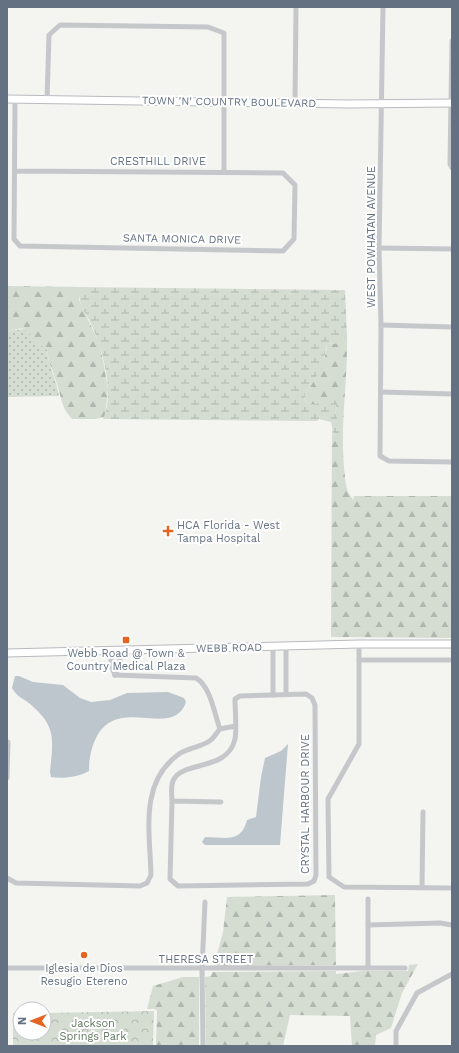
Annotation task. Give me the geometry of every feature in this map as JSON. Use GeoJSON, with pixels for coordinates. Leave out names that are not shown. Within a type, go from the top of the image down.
{"type":"FeatureCollection","features":[{"type":"Feature","properties":{"kind":"street"},"geometry":{"type":"LineString","coordinates":[[295,102],[296,7]]}},
{"type":"Feature","properties":{"kind":"street","name":"WEST POWHATAN AVENUE"},"geometry":{"type":"LineString","coordinates":[[383,7],[379,248],[381,325],[380,456],[389,461],[452,462]]}},
{"type":"Feature","properties":{"kind":"street"},"geometry":{"type":"LineString","coordinates":[[47,100],[49,35],[60,25],[208,27],[224,33],[224,171]]}},
{"type":"Feature","properties":{"kind":"street"},"geometry":{"type":"LineString","coordinates":[[452,41],[450,164],[452,168]]}},
{"type":"Feature","properties":{"kind":"street","name":"TOWN 'N' COUNTRY BOULEVARD"},"geometry":{"type":"LineString","coordinates":[[7,99],[452,103]]}},
{"type":"Feature","properties":{"kind":"street"},"geometry":{"type":"LineString","coordinates":[[16,100],[16,171]]}},
{"type":"Feature","properties":{"kind":"street","name":"CRESTHILL DRIVE"},"geometry":{"type":"LineString","coordinates":[[16,171],[224,171],[283,173],[295,185]]}},
{"type":"Feature","properties":{"kind":"street","name":"SANTA MONICA DRIVE"},"geometry":{"type":"LineString","coordinates":[[16,171],[14,239],[20,246],[282,251],[294,239],[295,185]]}},
{"type":"Feature","properties":{"kind":"street"},"geometry":{"type":"LineString","coordinates":[[379,248],[452,249]]}},
{"type":"Feature","properties":{"kind":"street"},"geometry":{"type":"LineString","coordinates":[[381,325],[452,327]]}},
{"type":"Feature","properties":{"kind":"street"},"geometry":{"type":"LineString","coordinates":[[381,392],[452,394]]}},
{"type":"Feature","properties":{"kind":"street"},"geometry":{"type":"LineString","coordinates":[[359,644],[359,744],[328,798],[329,877],[344,886],[452,888]]}},
{"type":"Feature","properties":{"kind":"street","name":"WEBB ROAD"},"geometry":{"type":"LineString","coordinates":[[7,653],[359,644],[452,644]]}},
{"type":"Feature","properties":{"kind":"street"},"geometry":{"type":"LineString","coordinates":[[273,646],[273,695]]}},
{"type":"Feature","properties":{"kind":"street"},"geometry":{"type":"LineString","coordinates":[[286,646],[286,694]]}},
{"type":"Feature","properties":{"kind":"street"},"geometry":{"type":"LineString","coordinates":[[111,650],[111,665],[115,675]]}},
{"type":"Feature","properties":{"kind":"street"},"geometry":{"type":"LineString","coordinates":[[115,675],[120,664],[120,650]]}},
{"type":"Feature","properties":{"kind":"street"},"geometry":{"type":"LineString","coordinates":[[359,660],[452,660]]}},
{"type":"Feature","properties":{"kind":"street"},"geometry":{"type":"LineString","coordinates":[[115,675],[196,678],[203,682],[207,690],[220,729]]}},
{"type":"Feature","properties":{"kind":"street","name":"CRYSTAL HARBOUR DRIVE"},"geometry":{"type":"LineString","coordinates":[[306,694],[312,698],[315,705],[316,875],[314,881],[308,884],[178,886],[170,879],[173,780],[177,775],[222,758],[229,752],[235,739],[235,699],[240,696],[273,695],[306,694]]}},
{"type":"Feature","properties":{"kind":"street"},"geometry":{"type":"LineString","coordinates":[[7,878],[16,883],[140,886],[147,883],[150,876],[150,798],[156,780],[166,764],[181,753],[212,739],[220,729],[235,726]]}},
{"type":"Feature","properties":{"kind":"street"},"geometry":{"type":"LineString","coordinates":[[7,778],[8,742]]}},
{"type":"Feature","properties":{"kind":"street"},"geometry":{"type":"LineString","coordinates":[[172,801],[221,802]]}},
{"type":"Feature","properties":{"kind":"street"},"geometry":{"type":"LineString","coordinates":[[422,812],[422,887]]}},
{"type":"Feature","properties":{"kind":"street"},"geometry":{"type":"LineString","coordinates":[[368,899],[368,968]]}},
{"type":"Feature","properties":{"kind":"street"},"geometry":{"type":"LineString","coordinates":[[203,1046],[202,969],[205,902]]}},
{"type":"Feature","properties":{"kind":"street"},"geometry":{"type":"LineString","coordinates":[[368,925],[440,923],[452,925]]}},
{"type":"Feature","properties":{"kind":"street","name":"THERESA STREET"},"geometry":{"type":"LineString","coordinates":[[7,968],[405,968]]}},
{"type":"Feature","properties":{"kind":"street"},"geometry":{"type":"LineString","coordinates":[[396,1046],[396,1031],[417,992],[452,974]]}},
{"type":"Feature","properties":{"kind":"green space"},"geometry":{"type":"Polygon","coordinates":[[[7,286],[79,287],[79,300],[99,343],[104,365],[108,390],[105,417],[96,419],[72,419],[65,410],[49,362],[47,350],[23,329],[7,331],[7,286]]]}},
{"type":"Feature","properties":{"kind":"green space"},"geometry":{"type":"Polygon","coordinates":[[[79,287],[345,290],[347,336],[339,343],[327,344],[322,368],[304,396],[305,400],[311,404],[317,404],[330,398],[336,401],[337,408],[335,413],[339,422],[339,434],[337,437],[334,437],[331,422],[319,419],[317,421],[103,419],[108,397],[106,372],[96,336],[82,308],[79,287]]]}},
{"type":"Feature","properties":{"kind":"green space"},"geometry":{"type":"Polygon","coordinates":[[[24,329],[47,350],[59,396],[7,397],[7,331],[24,329]]]}},
{"type":"Feature","properties":{"kind":"green space"},"geometry":{"type":"Polygon","coordinates":[[[347,336],[343,452],[347,490],[353,500],[354,496],[452,496],[452,638],[331,637],[332,428],[334,437],[338,419],[335,413],[337,408],[325,400],[317,404],[310,404],[305,400],[304,396],[322,365],[327,344],[339,343],[347,336]]]}},
{"type":"Feature","properties":{"kind":"green space"},"geometry":{"type":"Polygon","coordinates":[[[335,895],[336,965],[214,966],[223,932],[227,897],[335,895]]]}},
{"type":"Feature","properties":{"kind":"green space"},"geometry":{"type":"Polygon","coordinates":[[[418,964],[402,993],[391,1028],[376,1035],[375,1046],[352,1046],[350,1016],[290,1015],[283,1046],[206,1046],[205,977],[211,976],[212,972],[336,971],[336,974],[363,971],[408,971],[409,965],[418,964]]]}},
{"type":"Feature","properties":{"kind":"green space"},"geometry":{"type":"Polygon","coordinates":[[[183,977],[199,977],[199,1046],[156,1046],[157,1011],[155,1009],[147,1009],[153,986],[183,977]]]}},
{"type":"Feature","properties":{"kind":"green space","name":"Jackson Springs Park"},"geometry":{"type":"Polygon","coordinates":[[[154,1011],[153,1046],[13,1046],[13,1041],[52,1041],[52,1013],[154,1011]]]}},
{"type":"Feature","properties":{"kind":"shaded area"},"geometry":{"type":"Polygon","coordinates":[[[15,676],[19,676],[33,682],[63,685],[80,698],[91,702],[110,700],[127,693],[168,692],[184,698],[186,702],[179,713],[170,718],[158,719],[132,717],[119,719],[107,724],[97,736],[93,745],[89,771],[81,775],[71,777],[51,777],[52,742],[49,727],[39,712],[18,695],[12,688],[15,676]]]}},
{"type":"Feature","properties":{"kind":"shaded area"},"geometry":{"type":"Polygon","coordinates":[[[288,744],[280,845],[205,845],[202,842],[205,837],[231,838],[236,836],[241,833],[247,820],[256,817],[265,758],[281,751],[288,744]]]}},
{"type":"Feature","properties":{"kind":"place","name":"HCA Florida - West Tampa Hospital"},"geometry":{"type":"Point","coordinates":[168,531]}},
{"type":"Feature","properties":{"kind":"place","name":"Webb Road @ Town & Country Medical Plaza"},"geometry":{"type":"Point","coordinates":[126,640]}},
{"type":"Feature","properties":{"kind":"place","name":"Iglesia de Dios Resugio Etereno"},"geometry":{"type":"Point","coordinates":[84,955]}}]}
